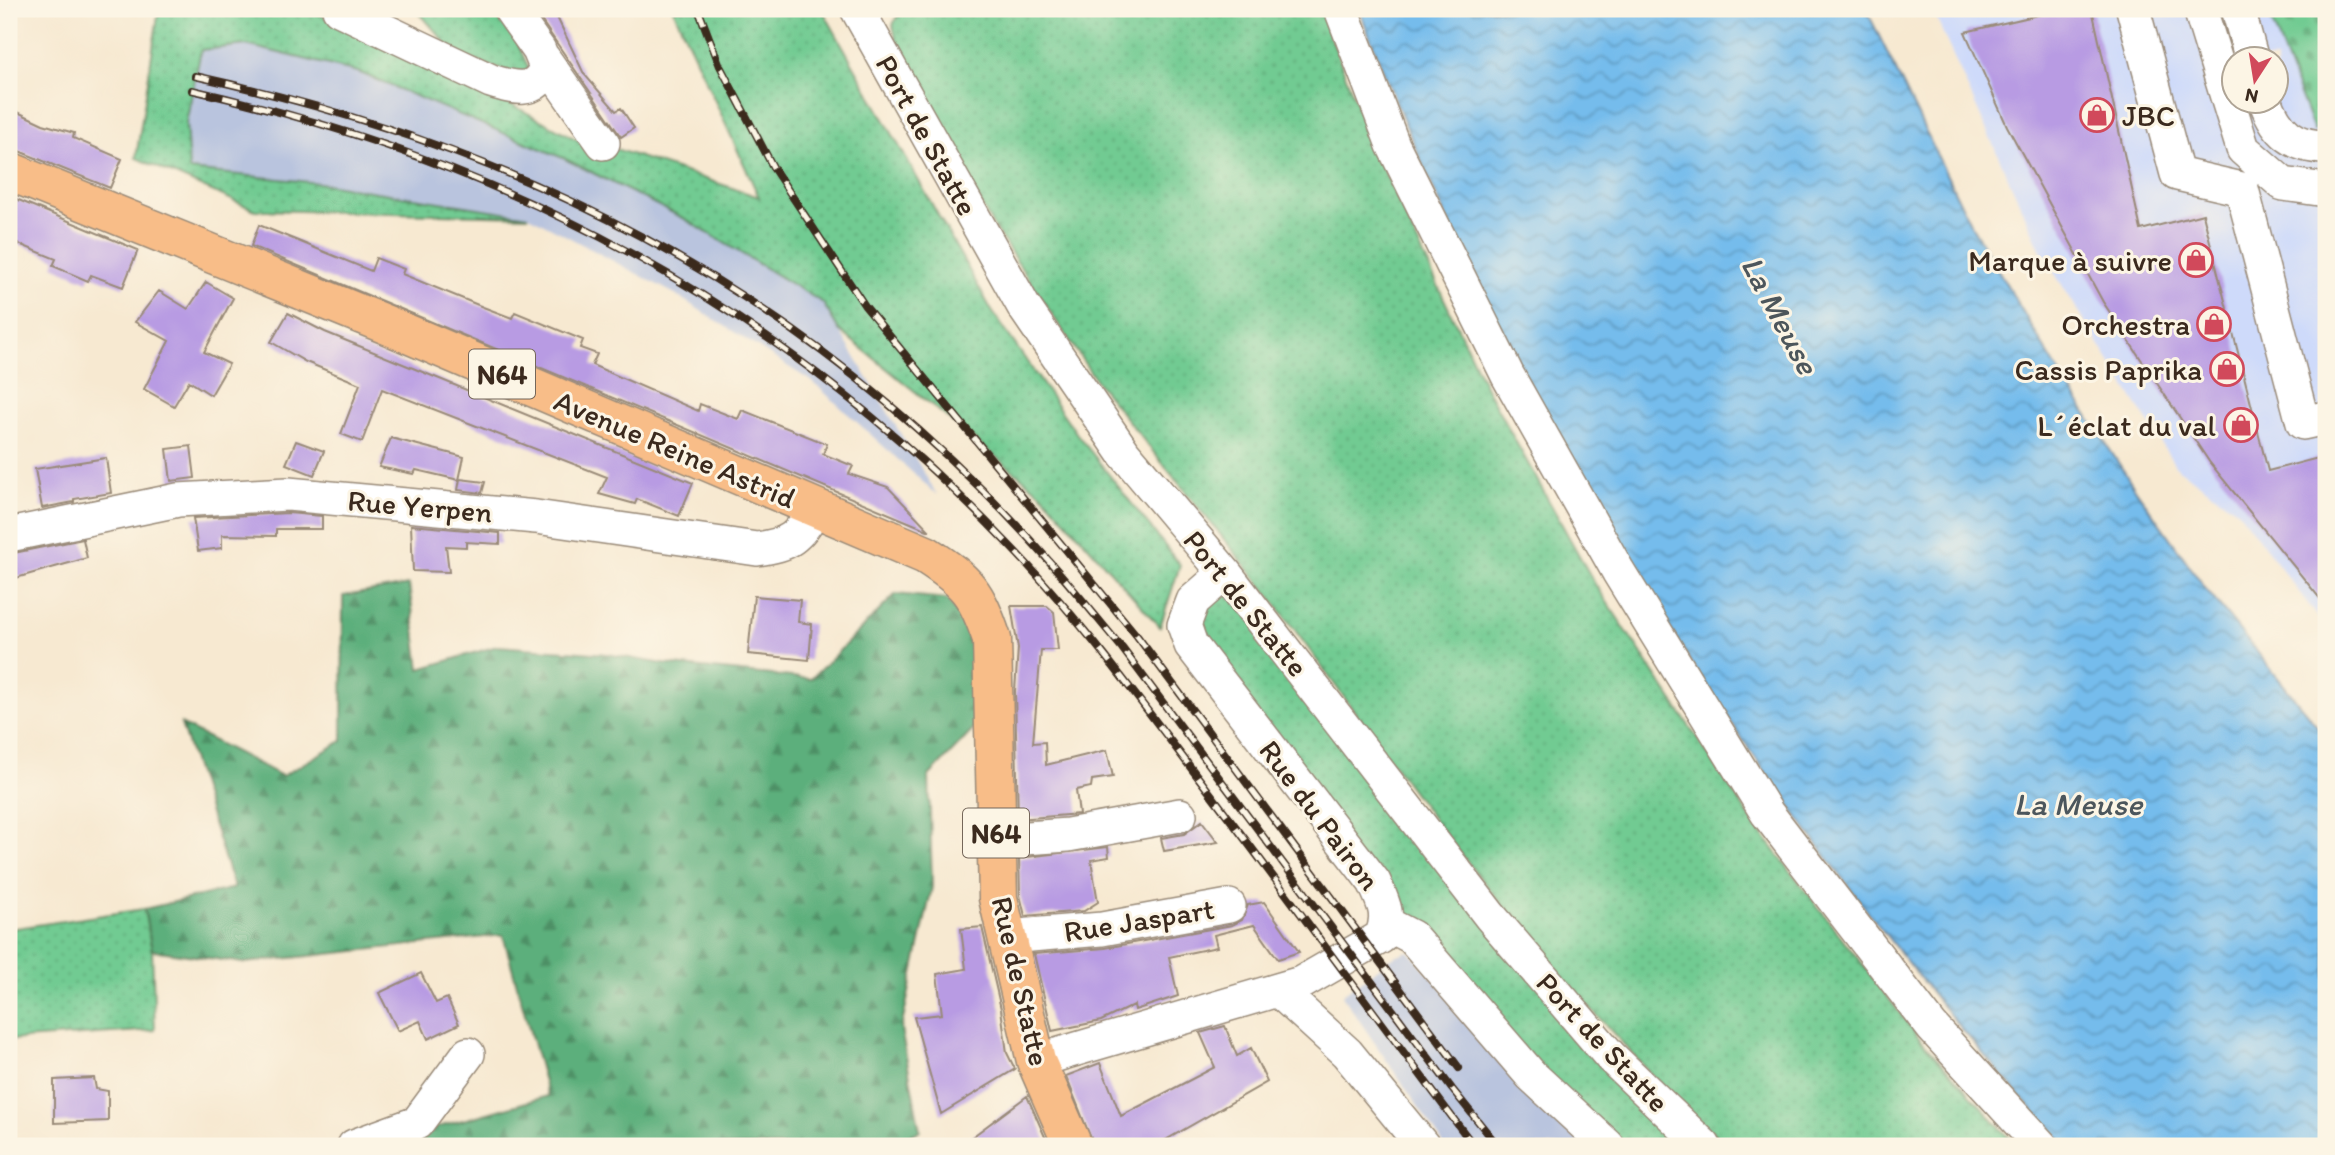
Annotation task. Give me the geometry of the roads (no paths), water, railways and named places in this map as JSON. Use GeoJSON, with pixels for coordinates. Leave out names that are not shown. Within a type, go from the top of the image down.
{"type":"FeatureCollection","features":[{"type":"Feature","properties":{"kind":"main road","name":"Avenue Reine Astrid"},"geometry":{"type":"LineString","coordinates":[[9,171],[387,326],[926,555],[955,574],[979,602]]}},
{"type":"Feature","properties":{"kind":"main road","name":"Rue de Statte"},"geometry":{"type":"LineString","coordinates":[[979,602],[992,639],[998,898],[1036,1061],[1073,1146]]}},
{"type":"Feature","properties":{"kind":"street"},"geometry":{"type":"LineString","coordinates":[[339,9],[517,90],[532,86],[542,78],[546,67],[544,59]]}},
{"type":"Feature","properties":{"kind":"street"},"geometry":{"type":"LineString","coordinates":[[510,9],[603,143]]}},
{"type":"Feature","properties":{"kind":"street","name":"Port de Statte"},"geometry":{"type":"LineString","coordinates":[[858,9],[1024,307],[1124,453],[1224,573],[1490,916],[1611,1057],[1704,1146]]}},
{"type":"Feature","properties":{"kind":"street"},"geometry":{"type":"LineString","coordinates":[[1341,9],[1393,145],[1508,376],[1632,594],[1767,813],[1932,1027],[2041,1146]]}},
{"type":"Feature","properties":{"kind":"street"},"geometry":{"type":"LineString","coordinates":[[2133,9],[2177,174],[2242,189],[2283,184],[2326,190]]}},
{"type":"Feature","properties":{"kind":"street"},"geometry":{"type":"LineString","coordinates":[[2200,9],[2243,149],[2283,184]]}},
{"type":"Feature","properties":{"kind":"street"},"geometry":{"type":"LineString","coordinates":[[2238,9],[2248,46]]}},
{"type":"Feature","properties":{"kind":"street"},"geometry":{"type":"LineString","coordinates":[[2272,116],[2289,139],[2306,147],[2326,147]]}},
{"type":"Feature","properties":{"kind":"street"},"geometry":{"type":"LineString","coordinates":[[2242,189],[2303,423],[2326,418]]}},
{"type":"Feature","properties":{"kind":"street","name":"Rue Yerpen"},"geometry":{"type":"LineString","coordinates":[[9,535],[177,500],[288,494],[536,517],[757,549],[781,545],[796,538],[816,509]]}},
{"type":"Feature","properties":{"kind":"street","name":"Rue du Pairon"},"geometry":{"type":"LineString","coordinates":[[1036,1061],[1301,983],[1381,937],[1387,925],[1387,912],[1374,882],[1191,645],[1184,625],[1193,601],[1224,573]]}},
{"type":"Feature","properties":{"kind":"street"},"geometry":{"type":"LineString","coordinates":[[996,840],[1068,835],[1180,815]]}},
{"type":"Feature","properties":{"kind":"street","name":"Rue Jaspart"},"geometry":{"type":"LineString","coordinates":[[1007,937],[1102,929],[1228,906]]}},
{"type":"Feature","properties":{"kind":"street"},"geometry":{"type":"LineString","coordinates":[[1387,925],[1412,937],[1531,1075],[1608,1146]]}},
{"type":"Feature","properties":{"kind":"street"},"geometry":{"type":"LineString","coordinates":[[1278,990],[1347,1053],[1423,1146]]}},
{"type":"Feature","properties":{"kind":"street"},"geometry":{"type":"LineString","coordinates":[[354,1146],[417,1123],[468,1055]]}},
{"type":"Feature","properties":{"kind":"water","name":"La Meuse"},"geometry":{"type":"Polygon","coordinates":[[[1359,9],[1866,9],[1971,225],[2054,364],[2136,490],[2208,592],[2326,737],[2326,1146],[2067,1146],[1973,1043],[1885,934],[1758,762],[1625,557],[1564,451],[1507,343],[1404,122],[1359,9]]]}},
{"type":"Feature","properties":{"kind":"railway"},"geometry":{"type":"LineString","coordinates":[[698,9],[720,66],[774,169],[865,306],[1137,636],[1459,1068]]}},
{"type":"Feature","properties":{"kind":"railway"},"geometry":{"type":"LineString","coordinates":[[195,76],[314,106],[429,142],[538,186],[644,238],[744,297],[840,365],[932,442],[1020,529],[1072,588],[1122,648],[1452,1089],[1498,1146]]}},
{"type":"Feature","properties":{"kind":"railway"},"geometry":{"type":"LineString","coordinates":[[192,90],[309,120],[421,158],[529,202],[633,255],[733,314],[828,382],[919,458],[1006,542],[1079,624],[1227,815],[1474,1146]]}},
{"type":"Feature","properties":{"kind":"place","name":"JBC"},"geometry":{"type":"Point","coordinates":[2097,115]}},
{"type":"Feature","properties":{"kind":"place","name":"Marque à suivre"},"geometry":{"type":"Point","coordinates":[2196,260]}},
{"type":"Feature","properties":{"kind":"place","name":"Orchestra"},"geometry":{"type":"Point","coordinates":[2214,324]}},
{"type":"Feature","properties":{"kind":"place","name":"Cassis Paprika"},"geometry":{"type":"Point","coordinates":[2227,369]}},
{"type":"Feature","properties":{"kind":"place","name":"L´éclat du val"},"geometry":{"type":"Point","coordinates":[2241,425]}}]}
